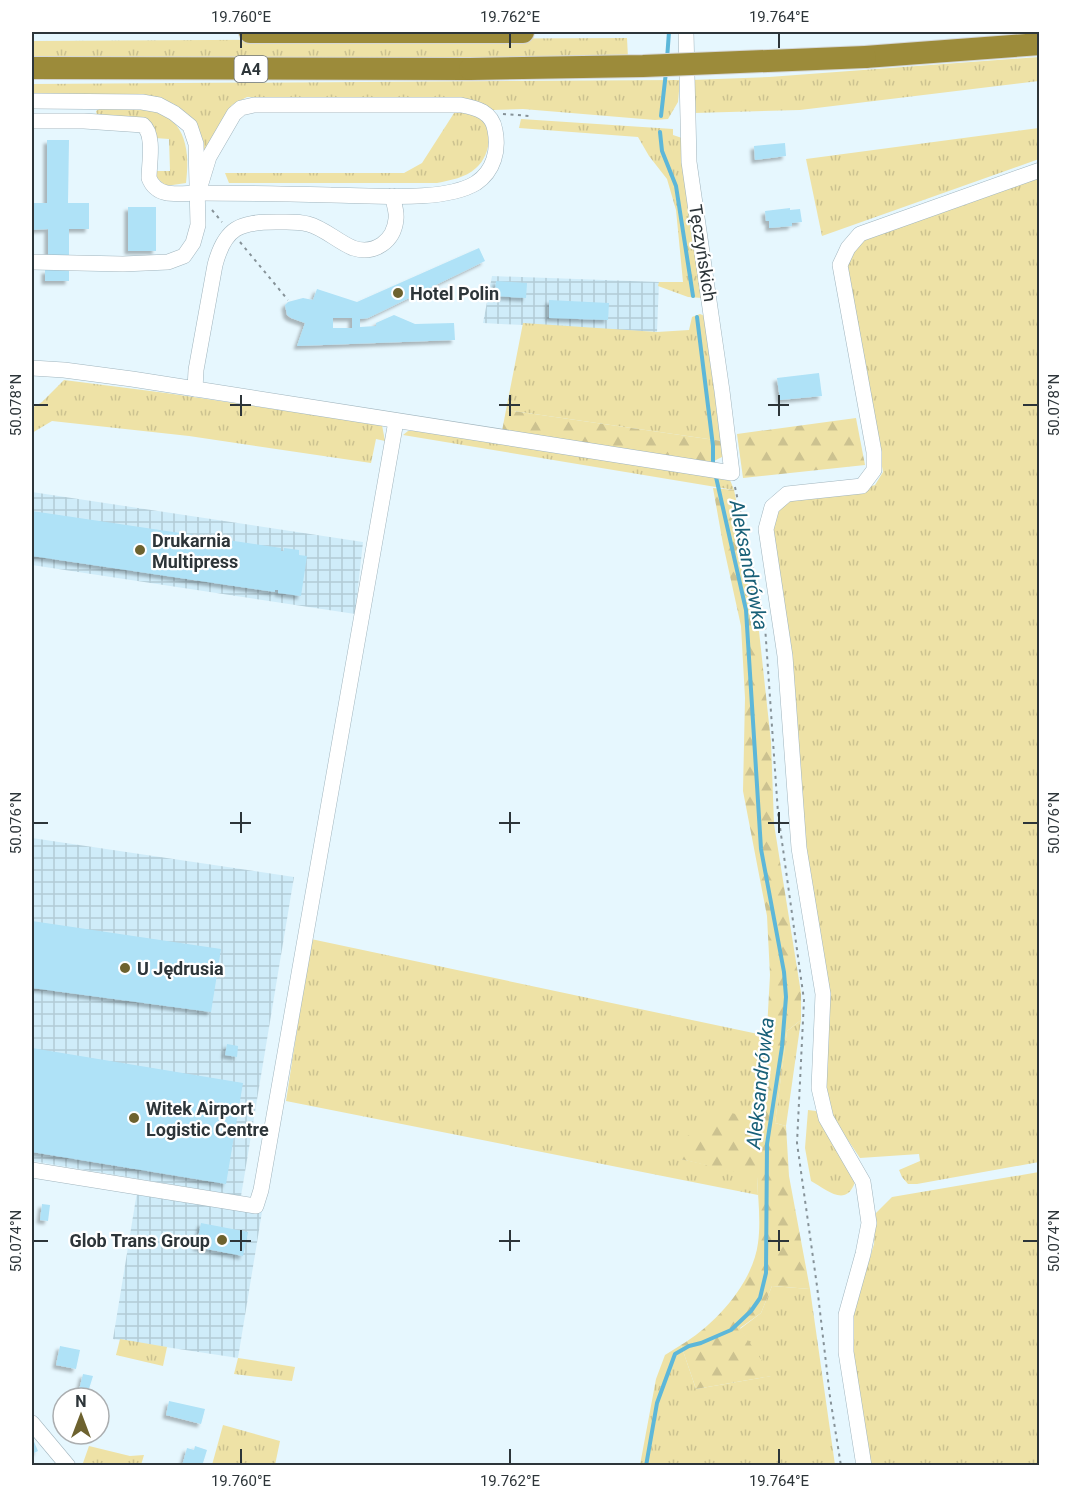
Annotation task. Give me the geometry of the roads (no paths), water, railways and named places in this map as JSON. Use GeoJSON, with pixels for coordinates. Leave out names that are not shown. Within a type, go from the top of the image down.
{"type":"FeatureCollection","features":[{"type":"Feature","properties":{"kind":"highway","name":"A4"},"geometry":{"type":"LineString","coordinates":[[250,32],[523,32]]}},
{"type":"Feature","properties":{"kind":"highway","name":"A4"},"geometry":{"type":"LineString","coordinates":[[32,68],[470,69],[643,66],[865,57],[1040,44]]}},
{"type":"Feature","properties":{"kind":"street","name":"Tęczyńskich"},"geometry":{"type":"LineString","coordinates":[[396,421],[732,473],[717,348],[689,162],[686,32]]}},
{"type":"Feature","properties":{"kind":"street"},"geometry":{"type":"LineString","coordinates":[[32,101],[142,102],[159,105],[174,113],[190,126],[196,144],[198,193],[198,225],[193,243],[184,256],[168,262],[146,263],[32,262]]}},
{"type":"Feature","properties":{"kind":"street"},"geometry":{"type":"LineString","coordinates":[[32,122],[143,125],[147,128],[149,136],[149,178],[156,190],[168,194],[392,196],[451,192],[461,190],[478,181],[496,156],[494,125],[486,113],[476,108],[449,105],[254,105],[242,108],[234,114],[209,156],[198,193]]}},
{"type":"Feature","properties":{"kind":"street"},"geometry":{"type":"LineString","coordinates":[[864,1466],[846,1352],[846,1315],[869,1223],[863,1182],[826,1118],[819,1088],[823,994],[800,848],[785,656],[766,529],[772,507],[788,494],[862,486],[874,470],[874,452],[840,265],[848,248],[860,234],[1040,170]]}},
{"type":"Feature","properties":{"kind":"street"},"geometry":{"type":"LineString","coordinates":[[195,389],[196,370],[215,265],[219,249],[231,232],[252,222],[309,224],[354,248],[371,249],[383,245],[390,236],[396,218],[392,196]]}},
{"type":"Feature","properties":{"kind":"street"},"geometry":{"type":"LineString","coordinates":[[32,368],[64,370],[195,389],[396,421],[296,997],[261,1190],[256,1206],[32,1170]]}},
{"type":"Feature","properties":{"kind":"street"},"geometry":{"type":"LineString","coordinates":[[32,1423],[68,1466]]}},
{"type":"Feature","properties":{"kind":"waterway","name":"Aleksandrówka"},"geometry":{"type":"LineString","coordinates":[[667,59],[669,32]]}},
{"type":"Feature","properties":{"kind":"waterway","name":"Aleksandrówka"},"geometry":{"type":"LineString","coordinates":[[661,116],[666,72]]}},
{"type":"Feature","properties":{"kind":"waterway","name":"Aleksandrówka"},"geometry":{"type":"LineString","coordinates":[[660,132],[662,151],[676,186],[693,296]]}},
{"type":"Feature","properties":{"kind":"waterway","name":"Aleksandrówka"},"geometry":{"type":"LineString","coordinates":[[697,317],[713,446],[713,463]]}},
{"type":"Feature","properties":{"kind":"waterway","name":"Aleksandrówka"},"geometry":{"type":"LineString","coordinates":[[646,1466],[657,1403],[675,1354],[689,1346],[731,1330],[751,1311],[760,1298],[766,1273],[767,1144],[782,1047],[786,997],[784,972],[761,849],[746,610],[716,477]]}},
{"type":"Feature","properties":{"kind":"place","name":"Hotel Polin"},"geometry":{"type":"Point","coordinates":[398,293]}},
{"type":"Feature","properties":{"kind":"place","name":"Drukarnia Multipress"},"geometry":{"type":"Point","coordinates":[140,550]}},
{"type":"Feature","properties":{"kind":"place","name":"U Jędrusia"},"geometry":{"type":"Point","coordinates":[125,968]}},
{"type":"Feature","properties":{"kind":"place","name":"Witek Airport Logistic Centre"},"geometry":{"type":"Point","coordinates":[134,1118]}},
{"type":"Feature","properties":{"kind":"place","name":"Glob Trans Group"},"geometry":{"type":"Point","coordinates":[222,1240]}}]}
